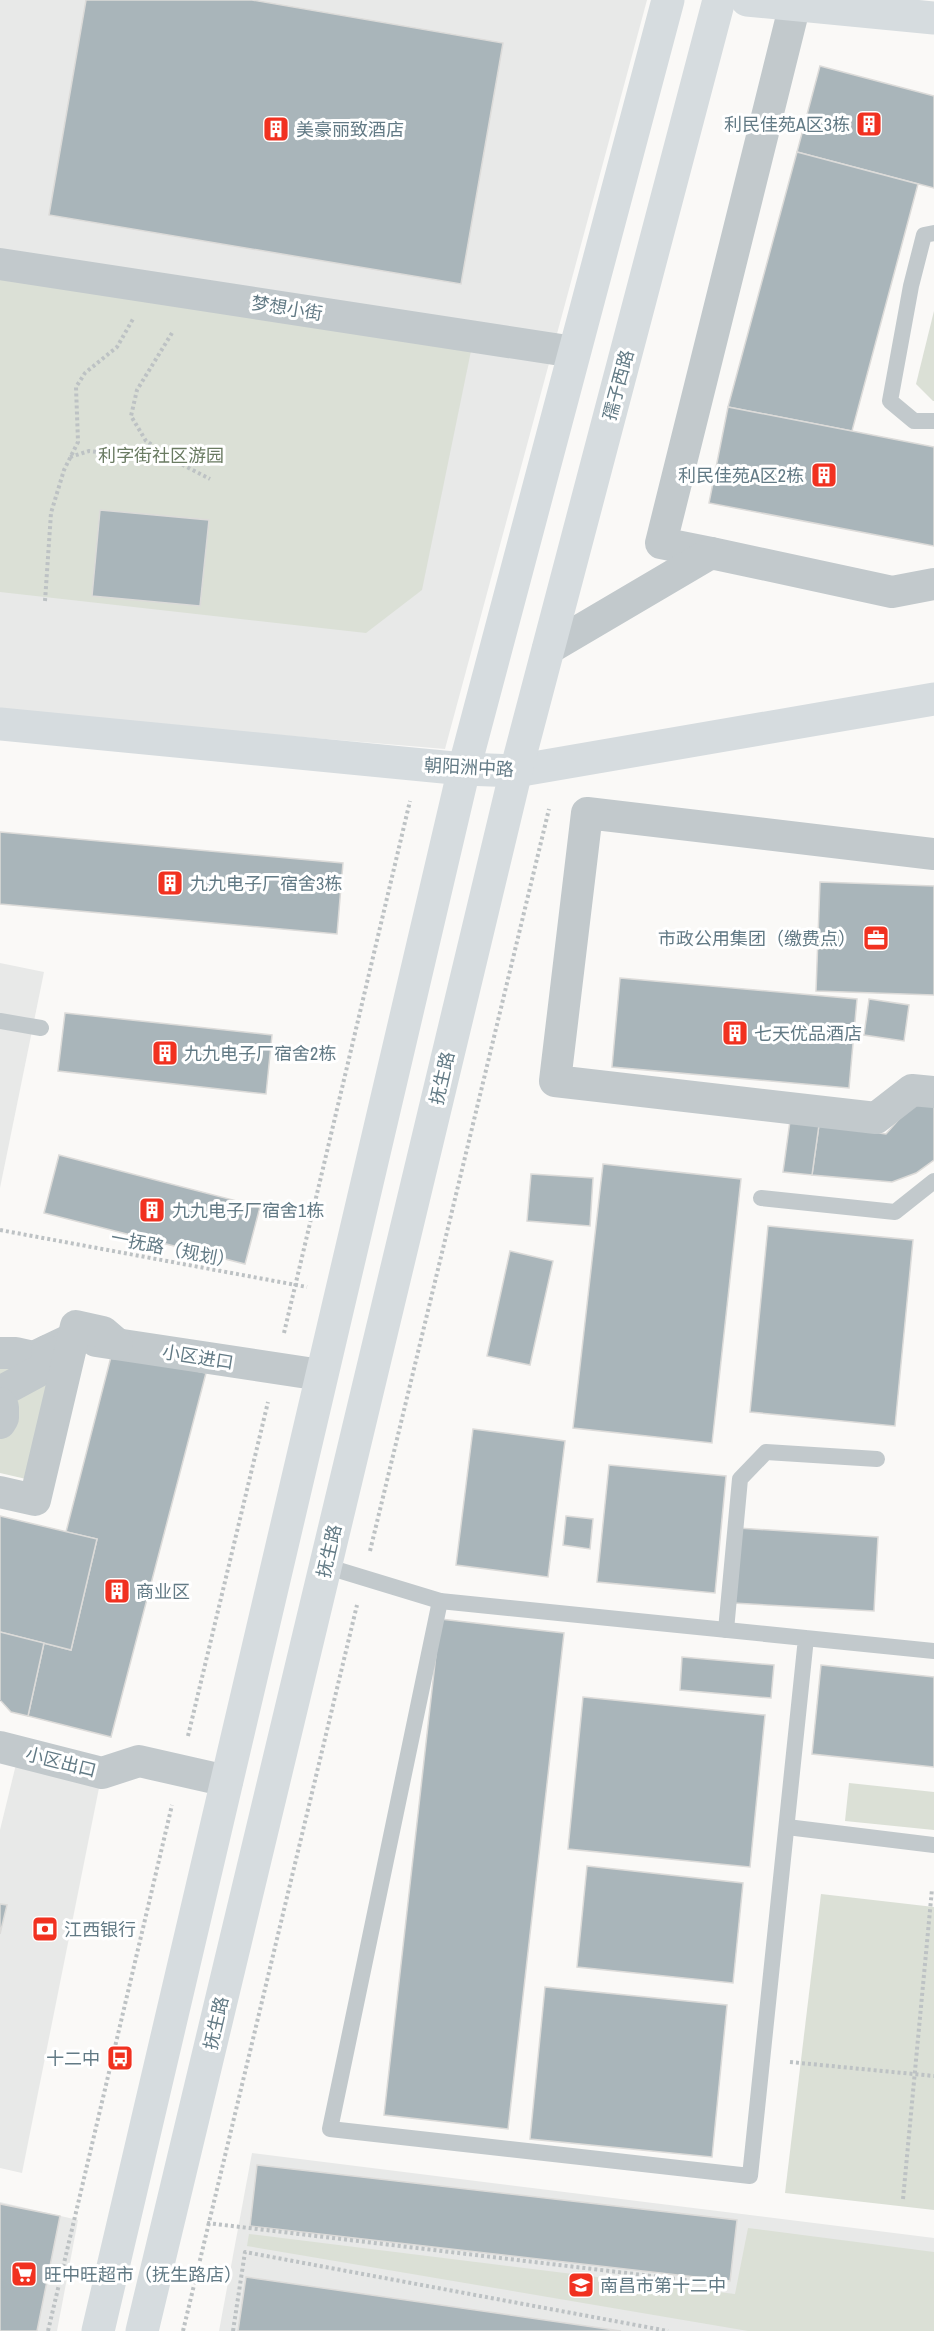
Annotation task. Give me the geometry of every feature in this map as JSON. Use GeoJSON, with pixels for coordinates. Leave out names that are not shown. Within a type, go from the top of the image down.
{"type":"FeatureCollection","features":[{"type":"Feature","properties":{"kind":"main road"},"geometry":{"type":"LineString","coordinates":[[98,2331],[464,769],[668,0]]}},
{"type":"Feature","properties":{"kind":"main road","name":"孺子西路"},"geometry":{"type":"LineString","coordinates":[[516,771],[719,0]]}},
{"type":"Feature","properties":{"kind":"main road"},"geometry":{"type":"LineString","coordinates":[[747,0],[934,18]]}},
{"type":"Feature","properties":{"kind":"main road","name":"朝阳洲中路"},"geometry":{"type":"LineString","coordinates":[[0,724],[419,765],[516,771],[934,699]]}},
{"type":"Feature","properties":{"kind":"main road","name":"抚生路"},"geometry":{"type":"LineString","coordinates":[[142,2331],[516,771]]}},
{"type":"Feature","properties":{"kind":"street"},"geometry":{"type":"LineString","coordinates":[[795,4],[661,543],[892,592],[934,584]]}},
{"type":"Feature","properties":{"kind":"street","name":"梦想小街"},"geometry":{"type":"LineString","coordinates":[[0,264],[574,352]]}},
{"type":"Feature","properties":{"kind":"street"},"geometry":{"type":"LineString","coordinates":[[548,649],[711,554]]}},
{"type":"Feature","properties":{"kind":"street"},"geometry":{"type":"LineString","coordinates":[[934,854],[587,813],[555,1081],[876,1118],[912,1090],[934,1092]]}},
{"type":"Feature","properties":{"kind":"street","name":"小区进口"},"geometry":{"type":"LineString","coordinates":[[34,1350],[117,1344],[321,1375]]}},
{"type":"Feature","properties":{"kind":"street"},"geometry":{"type":"LineString","coordinates":[[0,1392],[50,1365],[34,1350]]}},
{"type":"Feature","properties":{"kind":"street"},"geometry":{"type":"LineString","coordinates":[[0,1492],[35,1500],[34,1350]]}},
{"type":"Feature","properties":{"kind":"street"},"geometry":{"type":"LineString","coordinates":[[0,1403],[3,1407],[3,1418],[0,1423]]}},
{"type":"Feature","properties":{"kind":"street","name":"小区出口"},"geometry":{"type":"LineString","coordinates":[[0,1747],[102,1773],[140,1761],[227,1781]]}},
{"type":"Feature","properties":{"kind":"lane"},"geometry":{"type":"LineString","coordinates":[[934,233],[924,235],[911,286],[890,400],[914,421],[934,421]]}},
{"type":"Feature","properties":{"kind":"lane"},"geometry":{"type":"LineString","coordinates":[[0,1020],[41,1028]]}},
{"type":"Feature","properties":{"kind":"lane"},"geometry":{"type":"LineString","coordinates":[[761,1198],[895,1212],[934,1181]]}},
{"type":"Feature","properties":{"kind":"lane"},"geometry":{"type":"LineString","coordinates":[[726,1630],[740,1479],[766,1452],[877,1459]]}},
{"type":"Feature","properties":{"kind":"lane"},"geometry":{"type":"LineString","coordinates":[[325,1566],[440,1601],[934,1651]]}},
{"type":"Feature","properties":{"kind":"lane"},"geometry":{"type":"LineString","coordinates":[[440,1601],[330,2129],[750,2176],[806,1638]]}},
{"type":"Feature","properties":{"kind":"lane"},"geometry":{"type":"LineString","coordinates":[[787,1827],[934,1845]]}},
{"type":"Feature","properties":{"kind":"path"},"geometry":{"type":"LineString","coordinates":[[45,601],[51,513],[69,457],[78,442],[76,387],[85,373],[117,346],[152,288]]}},
{"type":"Feature","properties":{"kind":"path"},"geometry":{"type":"LineString","coordinates":[[172,333],[137,390],[131,416],[146,441],[210,479]]}},
{"type":"Feature","properties":{"kind":"path"},"geometry":{"type":"LineString","coordinates":[[69,457],[89,451],[149,458],[183,465]]}},
{"type":"Feature","properties":{"kind":"path"},"geometry":{"type":"LineString","coordinates":[[183,2331],[560,764]]}},
{"type":"Feature","properties":{"kind":"path"},"geometry":{"type":"LineString","coordinates":[[48,2331],[419,765]]}},
{"type":"Feature","properties":{"kind":"path","name":"一抚路（规划）"},"geometry":{"type":"LineString","coordinates":[[0,1230],[340,1293]]}},
{"type":"Feature","properties":{"kind":"path"},"geometry":{"type":"LineString","coordinates":[[903,2199],[932,1889]]}},
{"type":"Feature","properties":{"kind":"path"},"geometry":{"type":"LineString","coordinates":[[762,2060],[934,2076]]}},
{"type":"Feature","properties":{"kind":"path"},"geometry":{"type":"LineString","coordinates":[[167,2225],[209,2223],[727,2285]]}},
{"type":"Feature","properties":{"kind":"path"},"geometry":{"type":"LineString","coordinates":[[233,2331],[245,2252],[668,2331]]}},
{"type":"Feature","properties":{"kind":"shaded area"},"geometry":{"type":"Polygon","coordinates":[[[0,0],[647,0],[445,749],[0,712],[0,0]]]}},
{"type":"Feature","properties":{"kind":"shaded area"},"geometry":{"type":"Polygon","coordinates":[[[0,963],[44,972],[0,1188],[0,963]]]}},
{"type":"Feature","properties":{"kind":"shaded area"},"geometry":{"type":"Polygon","coordinates":[[[19,1752],[102,1773],[22,2173],[0,2168],[0,1934],[6,1905],[0,1904],[0,1830],[19,1752]]]}},
{"type":"Feature","properties":{"kind":"shaded area","name":"南昌市第十二中"},"geometry":{"type":"Polygon","coordinates":[[[252,2153],[934,2238],[934,2331],[219,2331],[252,2153]]]}},
{"type":"Feature","properties":{"kind":"shaded area","name":"旺中旺超市（抚生路店）"},"geometry":{"type":"Polygon","coordinates":[[[0,2202],[78,2220],[57,2331],[0,2331],[0,2202]]]}},
{"type":"Feature","properties":{"kind":"green space","name":"利字街社区游园"},"geometry":{"type":"Polygon","coordinates":[[[0,275],[472,346],[422,590],[366,633],[0,592],[0,275]]]}},
{"type":"Feature","properties":{"kind":"green space"},"geometry":{"type":"Polygon","coordinates":[[[934,311],[934,401],[933,401],[916,384],[934,311]]]}},
{"type":"Feature","properties":{"kind":"green space"},"geometry":{"type":"Polygon","coordinates":[[[50,1365],[39,1482],[0,1473],[0,1367],[50,1365]]]}},
{"type":"Feature","properties":{"kind":"green space"},"geometry":{"type":"Polygon","coordinates":[[[849,1783],[934,1792],[934,1830],[845,1821],[849,1783]]]}},
{"type":"Feature","properties":{"kind":"green space"},"geometry":{"type":"Polygon","coordinates":[[[821,1894],[934,1907],[934,2210],[785,2193],[821,1894]]]}},
{"type":"Feature","properties":{"kind":"green space"},"geometry":{"type":"Polygon","coordinates":[[[748,2228],[934,2252],[934,2331],[748,2331],[247,2246],[249,2234],[735,2294],[748,2228]]]}},
{"type":"Feature","properties":{"kind":"building","name":"美豪丽致酒店"},"geometry":{"type":"Polygon","coordinates":[[[86,0],[252,0],[503,43],[461,284],[49,215],[86,0]]]}},
{"type":"Feature","properties":{"kind":"building","name":"利民佳苑A区3栋"},"geometry":{"type":"Polygon","coordinates":[[[820,66],[934,96],[934,188],[797,152],[820,66]]]}},
{"type":"Feature","properties":{"kind":"building"},"geometry":{"type":"Polygon","coordinates":[[[797,152],[918,184],[852,431],[728,407],[797,152]]]}},
{"type":"Feature","properties":{"kind":"building","name":"利民佳苑A区2栋"},"geometry":{"type":"Polygon","coordinates":[[[728,407],[934,447],[934,546],[709,503],[728,407]]]}},
{"type":"Feature","properties":{"kind":"building"},"geometry":{"type":"Polygon","coordinates":[[[100,510],[209,520],[200,606],[92,596],[100,510]]]}},
{"type":"Feature","properties":{"kind":"building","name":"九九电子厂宿舍3栋"},"geometry":{"type":"Polygon","coordinates":[[[0,832],[343,863],[337,934],[0,904],[0,832]]]}},
{"type":"Feature","properties":{"kind":"building","name":"市政公用集团（缴费点）"},"geometry":{"type":"Polygon","coordinates":[[[820,882],[934,886],[934,995],[816,991],[820,882]]]}},
{"type":"Feature","properties":{"kind":"building","name":"七天优品酒店"},"geometry":{"type":"Polygon","coordinates":[[[620,978],[857,999],[849,1088],[612,1067],[620,978]]]}},
{"type":"Feature","properties":{"kind":"building"},"geometry":{"type":"Polygon","coordinates":[[[869,999],[909,1005],[904,1041],[864,1035],[869,999]]]}},
{"type":"Feature","properties":{"kind":"building","name":"九九电子厂宿舍2栋"},"geometry":{"type":"Polygon","coordinates":[[[65,1013],[272,1035],[266,1094],[58,1071],[65,1013]]]}},
{"type":"Feature","properties":{"kind":"building"},"geometry":{"type":"Polygon","coordinates":[[[912,1099],[934,1101],[934,1160],[916,1173],[892,1182],[812,1175],[819,1125],[886,1134],[907,1110],[912,1099]]]}},
{"type":"Feature","properties":{"kind":"building"},"geometry":{"type":"Polygon","coordinates":[[[790,1121],[819,1125],[812,1175],[783,1172],[790,1121]]]}},
{"type":"Feature","properties":{"kind":"building","name":"九九电子厂宿舍1栋"},"geometry":{"type":"Polygon","coordinates":[[[59,1155],[260,1207],[245,1264],[44,1213],[59,1155]]]}},
{"type":"Feature","properties":{"kind":"building"},"geometry":{"type":"Polygon","coordinates":[[[603,1164],[741,1179],[712,1443],[573,1428],[603,1164]]]}},
{"type":"Feature","properties":{"kind":"building"},"geometry":{"type":"Polygon","coordinates":[[[531,1174],[593,1178],[590,1226],[527,1221],[531,1174]]]}},
{"type":"Feature","properties":{"kind":"building"},"geometry":{"type":"Polygon","coordinates":[[[768,1226],[913,1240],[895,1426],[750,1412],[768,1226]]]}},
{"type":"Feature","properties":{"kind":"building"},"geometry":{"type":"Polygon","coordinates":[[[510,1251],[553,1261],[530,1365],[487,1356],[510,1251]]]}},
{"type":"Feature","properties":{"kind":"building","name":"商业区"},"geometry":{"type":"Polygon","coordinates":[[[112,1353],[206,1373],[111,1737],[28,1716],[44,1643],[71,1650],[97,1539],[66,1532],[112,1353]]]}},
{"type":"Feature","properties":{"kind":"building"},"geometry":{"type":"Polygon","coordinates":[[[473,1429],[565,1441],[548,1577],[456,1565],[473,1429]]]}},
{"type":"Feature","properties":{"kind":"building"},"geometry":{"type":"Polygon","coordinates":[[[609,1465],[726,1476],[715,1593],[597,1582],[609,1465]]]}},
{"type":"Feature","properties":{"kind":"building"},"geometry":{"type":"Polygon","coordinates":[[[0,1516],[97,1539],[71,1650],[0,1632],[0,1516]]]}},
{"type":"Feature","properties":{"kind":"building"},"geometry":{"type":"Polygon","coordinates":[[[566,1516],[593,1519],[590,1549],[563,1545],[566,1516]]]}},
{"type":"Feature","properties":{"kind":"building"},"geometry":{"type":"Polygon","coordinates":[[[738,1528],[878,1537],[874,1611],[733,1603],[738,1528]]]}},
{"type":"Feature","properties":{"kind":"building"},"geometry":{"type":"Polygon","coordinates":[[[440,1619],[564,1633],[508,2129],[384,2115],[440,1619]]]}},
{"type":"Feature","properties":{"kind":"building"},"geometry":{"type":"Polygon","coordinates":[[[0,1632],[44,1643],[28,1716],[11,1712],[0,1700],[0,1632]]]}},
{"type":"Feature","properties":{"kind":"building"},"geometry":{"type":"Polygon","coordinates":[[[682,1657],[774,1665],[771,1698],[680,1690],[682,1657]]]}},
{"type":"Feature","properties":{"kind":"building"},"geometry":{"type":"Polygon","coordinates":[[[821,1665],[934,1677],[934,1767],[812,1754],[821,1665]]]}},
{"type":"Feature","properties":{"kind":"building"},"geometry":{"type":"Polygon","coordinates":[[[583,1697],[765,1715],[750,1867],[568,1849],[583,1697]]]}},
{"type":"Feature","properties":{"kind":"building"},"geometry":{"type":"Polygon","coordinates":[[[587,1866],[743,1883],[733,1983],[577,1967],[587,1866]]]}},
{"type":"Feature","properties":{"kind":"building"},"geometry":{"type":"Polygon","coordinates":[[[0,1904],[7,1905],[0,1934],[0,1904]]]}},
{"type":"Feature","properties":{"kind":"building"},"geometry":{"type":"Polygon","coordinates":[[[545,1987],[727,2005],[712,2157],[530,2139],[545,1987]]]}},
{"type":"Feature","properties":{"kind":"building"},"geometry":{"type":"Polygon","coordinates":[[[257,2165],[737,2220],[730,2281],[250,2226],[257,2165]]]}},
{"type":"Feature","properties":{"kind":"building","name":"旺中旺超市（抚生路店）"},"geometry":{"type":"Polygon","coordinates":[[[0,2204],[60,2216],[37,2331],[0,2331],[0,2204]]]}},
{"type":"Feature","properties":{"kind":"building"},"geometry":{"type":"Polygon","coordinates":[[[246,2277],[621,2331],[238,2331],[246,2277]]]}},
{"type":"Feature","properties":{"kind":"place","name":"利民佳苑A区3栋"},"geometry":{"type":"Point","coordinates":[869,124]}},
{"type":"Feature","properties":{"kind":"place","name":"美豪丽致酒店"},"geometry":{"type":"Point","coordinates":[276,129]}},
{"type":"Feature","properties":{"kind":"place","name":"利民佳苑A区2栋"},"geometry":{"type":"Point","coordinates":[824,475]}},
{"type":"Feature","properties":{"kind":"place","name":"九九电子厂宿舍3栋"},"geometry":{"type":"Point","coordinates":[170,883]}},
{"type":"Feature","properties":{"kind":"place","name":"市政公用集团（缴费点）"},"geometry":{"type":"Point","coordinates":[876,938]}},
{"type":"Feature","properties":{"kind":"place","name":"七天优品酒店"},"geometry":{"type":"Point","coordinates":[735,1033]}},
{"type":"Feature","properties":{"kind":"place","name":"九九电子厂宿舍2栋"},"geometry":{"type":"Point","coordinates":[165,1053]}},
{"type":"Feature","properties":{"kind":"place","name":"九九电子厂宿舍1栋"},"geometry":{"type":"Point","coordinates":[152,1210]}},
{"type":"Feature","properties":{"kind":"place","name":"商业区"},"geometry":{"type":"Point","coordinates":[117,1591]}},
{"type":"Feature","properties":{"kind":"place","name":"江西银行"},"geometry":{"type":"Point","coordinates":[45,1929]}},
{"type":"Feature","properties":{"kind":"place","name":"十二中"},"geometry":{"type":"Point","coordinates":[120,2058]}},
{"type":"Feature","properties":{"kind":"place","name":"旺中旺超市（抚生路店）"},"geometry":{"type":"Point","coordinates":[24,2274]}},
{"type":"Feature","properties":{"kind":"place","name":"南昌市第十二中"},"geometry":{"type":"Point","coordinates":[581,2285]}}]}
